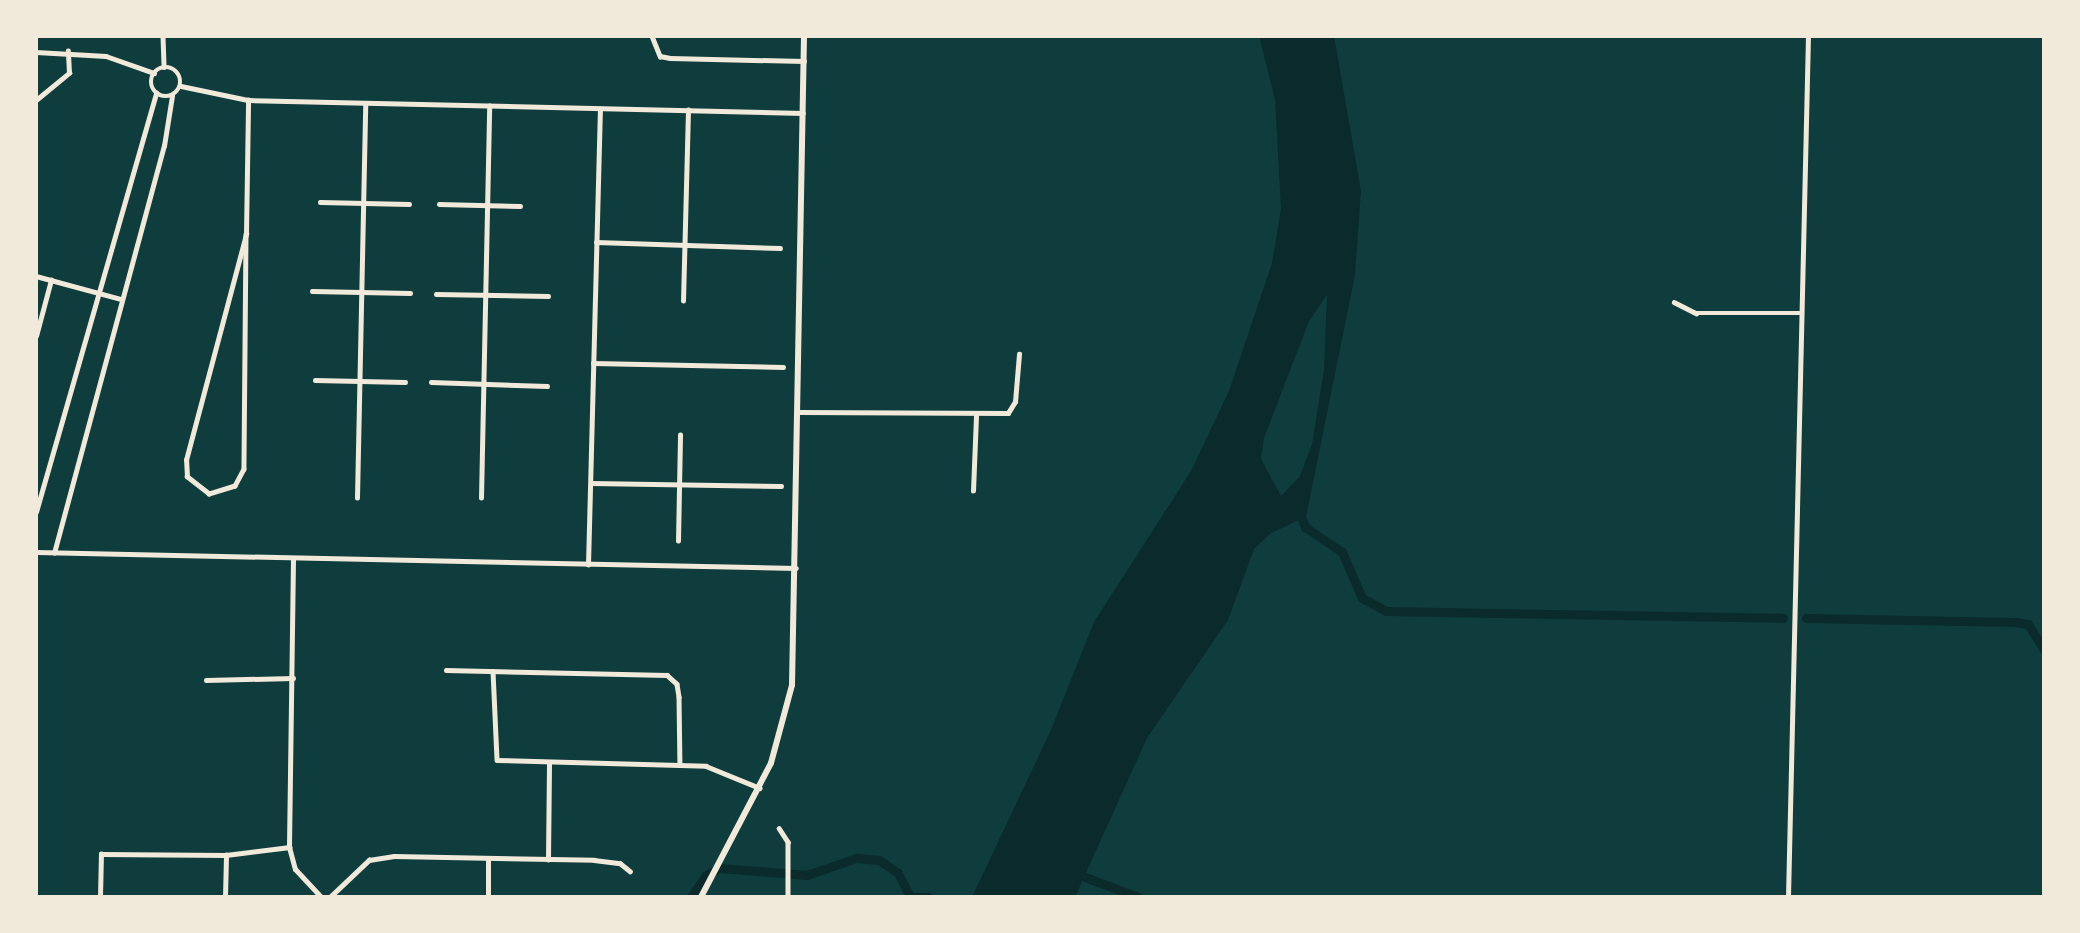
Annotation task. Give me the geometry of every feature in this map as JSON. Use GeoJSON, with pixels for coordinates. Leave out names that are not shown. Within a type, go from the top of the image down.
{"type":"FeatureCollection","features":[{"type":"Feature","properties":{"kind":"main road"},"geometry":{"type":"LineString","coordinates":[[701,897],[760,788],[780,738],[792,685],[799,412],[804,36]]}},
{"type":"Feature","properties":{"kind":"street"},"geometry":{"type":"LineString","coordinates":[[163,36],[164,67]]}},
{"type":"Feature","properties":{"kind":"street"},"geometry":{"type":"LineString","coordinates":[[652,36],[660,56],[670,58],[804,61]]}},
{"type":"Feature","properties":{"kind":"street"},"geometry":{"type":"LineString","coordinates":[[1788,897],[1808,36]]}},
{"type":"Feature","properties":{"kind":"street"},"geometry":{"type":"LineString","coordinates":[[36,52],[68,51],[106,56],[154,73]]}},
{"type":"Feature","properties":{"kind":"street"},"geometry":{"type":"LineString","coordinates":[[36,100],[69,73],[68,51]]}},
{"type":"Feature","properties":{"kind":"street"},"geometry":{"type":"LineString","coordinates":[[154,73],[164,67],[177,70],[181,86]]}},
{"type":"Feature","properties":{"kind":"street"},"geometry":{"type":"LineString","coordinates":[[36,512],[156,93],[154,73]]}},
{"type":"Feature","properties":{"kind":"street"},"geometry":{"type":"LineString","coordinates":[[54,553],[164,146],[172,96],[181,86]]}},
{"type":"Feature","properties":{"kind":"street"},"geometry":{"type":"LineString","coordinates":[[181,86],[248,100],[803,113]]}},
{"type":"Feature","properties":{"kind":"street"},"geometry":{"type":"LineString","coordinates":[[156,93],[172,96]]}},
{"type":"Feature","properties":{"kind":"street"},"geometry":{"type":"LineString","coordinates":[[246,234],[186,460],[187,477],[209,494],[235,486],[244,469],[248,100]]}},
{"type":"Feature","properties":{"kind":"street"},"geometry":{"type":"LineString","coordinates":[[357,498],[365,104]]}},
{"type":"Feature","properties":{"kind":"street"},"geometry":{"type":"LineString","coordinates":[[481,498],[489,106]]}},
{"type":"Feature","properties":{"kind":"street"},"geometry":{"type":"LineString","coordinates":[[588,565],[600,109]]}},
{"type":"Feature","properties":{"kind":"street"},"geometry":{"type":"LineString","coordinates":[[683,301],[688,110]]}},
{"type":"Feature","properties":{"kind":"street"},"geometry":{"type":"LineString","coordinates":[[320,202],[409,204]]}},
{"type":"Feature","properties":{"kind":"street"},"geometry":{"type":"LineString","coordinates":[[439,204],[520,206]]}},
{"type":"Feature","properties":{"kind":"street"},"geometry":{"type":"LineString","coordinates":[[596,242],[780,248]]}},
{"type":"Feature","properties":{"kind":"street"},"geometry":{"type":"LineString","coordinates":[[36,276],[121,299]]}},
{"type":"Feature","properties":{"kind":"street"},"geometry":{"type":"LineString","coordinates":[[36,336],[51,280]]}},
{"type":"Feature","properties":{"kind":"street"},"geometry":{"type":"LineString","coordinates":[[312,291],[410,293]]}},
{"type":"Feature","properties":{"kind":"street"},"geometry":{"type":"LineString","coordinates":[[436,294],[548,296]]}},
{"type":"Feature","properties":{"kind":"street"},"geometry":{"type":"LineString","coordinates":[[1674,302],[1696,312],[1802,313]]}},
{"type":"Feature","properties":{"kind":"street"},"geometry":{"type":"LineString","coordinates":[[799,412],[976,415],[1013,409],[1019,354]]}},
{"type":"Feature","properties":{"kind":"street"},"geometry":{"type":"LineString","coordinates":[[593,363],[783,367]]}},
{"type":"Feature","properties":{"kind":"street"},"geometry":{"type":"LineString","coordinates":[[315,380],[405,382]]}},
{"type":"Feature","properties":{"kind":"street"},"geometry":{"type":"LineString","coordinates":[[431,382],[547,386]]}},
{"type":"Feature","properties":{"kind":"street"},"geometry":{"type":"LineString","coordinates":[[973,491],[976,415]]}},
{"type":"Feature","properties":{"kind":"street"},"geometry":{"type":"LineString","coordinates":[[678,541],[680,435]]}},
{"type":"Feature","properties":{"kind":"street"},"geometry":{"type":"LineString","coordinates":[[591,483],[781,486]]}},
{"type":"Feature","properties":{"kind":"street"},"geometry":{"type":"LineString","coordinates":[[36,552],[796,568]]}},
{"type":"Feature","properties":{"kind":"street"},"geometry":{"type":"LineString","coordinates":[[293,559],[289,847],[295,869],[321,897]]}},
{"type":"Feature","properties":{"kind":"street"},"geometry":{"type":"LineString","coordinates":[[446,670],[673,678],[679,697],[680,765]]}},
{"type":"Feature","properties":{"kind":"street"},"geometry":{"type":"LineString","coordinates":[[493,671],[497,760],[719,768],[760,788]]}},
{"type":"Feature","properties":{"kind":"street"},"geometry":{"type":"LineString","coordinates":[[206,680],[293,678]]}},
{"type":"Feature","properties":{"kind":"street"},"geometry":{"type":"LineString","coordinates":[[548,860],[549,763]]}},
{"type":"Feature","properties":{"kind":"street"},"geometry":{"type":"LineString","coordinates":[[779,828],[788,842],[788,897]]}},
{"type":"Feature","properties":{"kind":"street"},"geometry":{"type":"LineString","coordinates":[[100,897],[101,854],[226,855],[289,847]]}},
{"type":"Feature","properties":{"kind":"street"},"geometry":{"type":"LineString","coordinates":[[225,897],[226,855]]}},
{"type":"Feature","properties":{"kind":"street"},"geometry":{"type":"LineString","coordinates":[[488,859],[488,897]]}},
{"type":"Feature","properties":{"kind":"street"},"geometry":{"type":"LineString","coordinates":[[330,897],[369,860],[488,859],[620,863],[630,871]]}},
{"type":"Feature","properties":{"kind":"water"},"geometry":{"type":"Polygon","coordinates":[[[1259,36],[1334,36],[1361,191],[1355,275],[1306,517],[1271,533],[1254,549],[1228,620],[1147,738],[1075,897],[972,897],[1051,730],[1094,622],[1191,471],[1229,391],[1272,263],[1281,209],[1275,99],[1259,36]],[[1327,295],[1309,321],[1264,438],[1261,459],[1281,496],[1300,476],[1312,444],[1324,370],[1327,295]]]}},
{"type":"Feature","properties":{"kind":"waterway"},"geometry":{"type":"LineString","coordinates":[[1302,519],[1305,527],[1342,552],[1362,598],[1386,611],[1783,618]]}},
{"type":"Feature","properties":{"kind":"waterway"},"geometry":{"type":"LineString","coordinates":[[1806,618],[2015,622],[2028,624],[2044,650]]}},
{"type":"Feature","properties":{"kind":"waterway"},"geometry":{"type":"LineString","coordinates":[[691,897],[705,876],[719,868],[807,875],[856,858],[879,860],[898,873],[910,897],[928,897]]}},
{"type":"Feature","properties":{"kind":"waterway"},"geometry":{"type":"LineString","coordinates":[[1085,877],[1138,897]]}}]}
